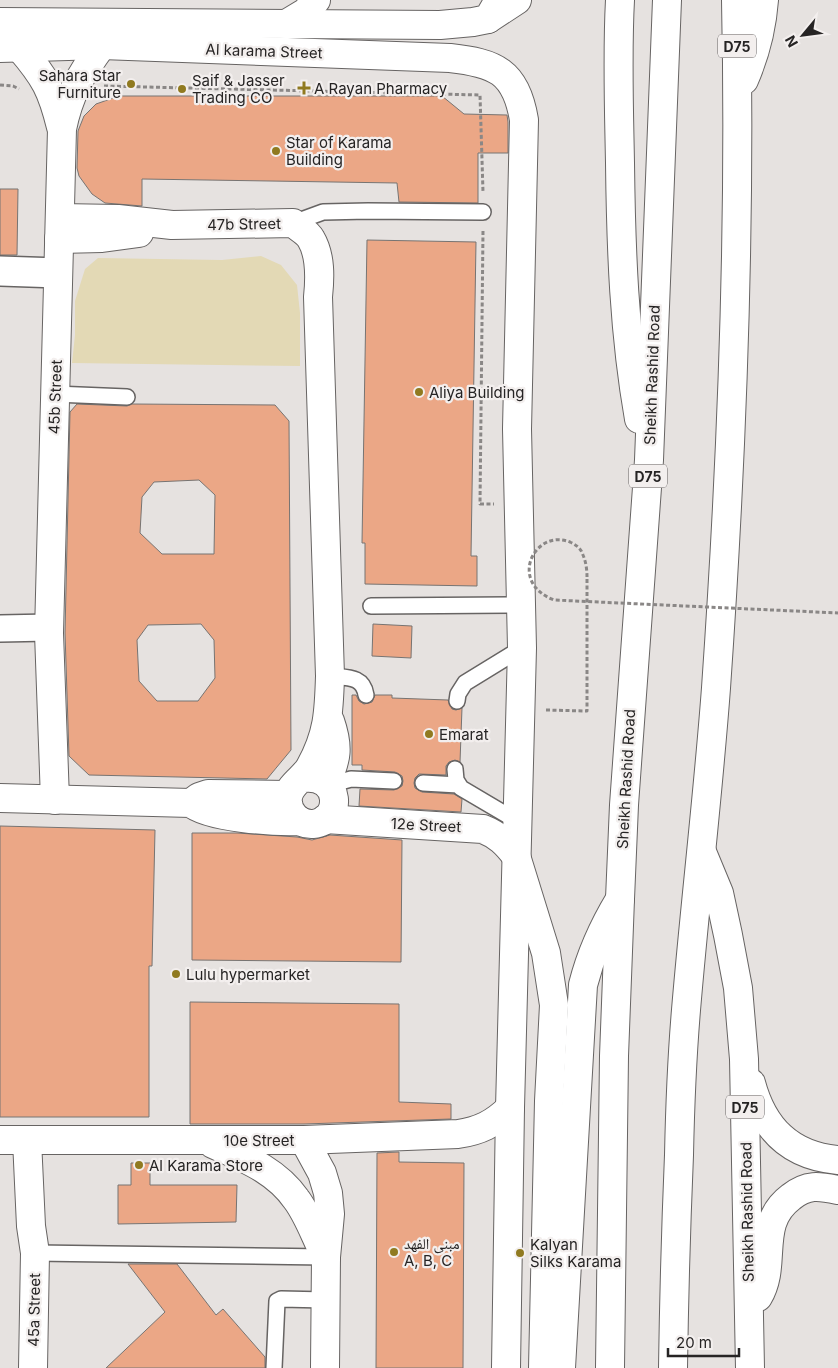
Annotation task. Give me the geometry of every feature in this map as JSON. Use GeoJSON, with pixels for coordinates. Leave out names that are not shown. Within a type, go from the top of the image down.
{"type":"FeatureCollection","features":[{"type":"Feature","properties":{"kind":"main road"},"geometry":{"type":"LineString","coordinates":[[0,17],[18,0]]}},
{"type":"Feature","properties":{"kind":"main road"},"geometry":{"type":"LineString","coordinates":[[66,0],[85,22]]}},
{"type":"Feature","properties":{"kind":"main road"},"geometry":{"type":"LineString","coordinates":[[286,24],[306,12],[316,0]]}},
{"type":"Feature","properties":{"kind":"main road"},"geometry":{"type":"LineString","coordinates":[[494,9],[517,0]]}},
{"type":"Feature","properties":{"kind":"main road"},"geometry":{"type":"LineString","coordinates":[[620,0],[619,158],[624,308],[633,385],[649,460]]}},
{"type":"Feature","properties":{"kind":"main road"},"geometry":{"type":"LineString","coordinates":[[656,0],[665,51]]}},
{"type":"Feature","properties":{"kind":"main road","name":"Sheikh Rashid Road"},"geometry":{"type":"LineString","coordinates":[[610,1368],[614,1056],[620,899],[633,664],[649,460],[667,0]]}},
{"type":"Feature","properties":{"kind":"main road","name":"Sheikh Rashid Road"},"geometry":{"type":"LineString","coordinates":[[673,1368],[676,1222],[686,1013],[716,690],[727,519],[739,165],[736,0]]}},
{"type":"Feature","properties":{"kind":"main road"},"geometry":{"type":"LineString","coordinates":[[738,93],[755,50],[764,0]]}},
{"type":"Feature","properties":{"kind":"main road","name":"Al karama Street"},"geometry":{"type":"LineString","coordinates":[[0,22],[440,25],[473,22],[494,9]]}},
{"type":"Feature","properties":{"kind":"main road","name":"Al karama Street"},"geometry":{"type":"LineString","coordinates":[[10,48],[102,45],[466,59],[495,67],[508,78],[522,105],[524,120],[517,420],[521,605]]}},
{"type":"Feature","properties":{"kind":"main road","name":"45b Street"},"geometry":{"type":"LineString","coordinates":[[44,799],[62,129],[66,107],[72,92],[102,45]]}},
{"type":"Feature","properties":{"kind":"main road","name":"45b Street"},"geometry":{"type":"LineString","coordinates":[[10,48],[35,66],[52,92],[62,129]]}},
{"type":"Feature","properties":{"kind":"main road","name":"47b Street"},"geometry":{"type":"LineString","coordinates":[[60,228],[118,237],[172,225],[293,223],[311,237],[317,254],[320,273],[318,297],[330,676],[328,718],[316,755],[312,785]]}},
{"type":"Feature","properties":{"kind":"main road"},"geometry":{"type":"LineString","coordinates":[[506,1368],[510,1108],[522,648],[521,605]]}},
{"type":"Feature","properties":{"kind":"main road"},"geometry":{"type":"LineString","coordinates":[[312,785],[332,791],[334,803],[330,815],[312,820],[294,816],[288,803],[312,785]]}},
{"type":"Feature","properties":{"kind":"main road","name":"12e Street"},"geometry":{"type":"LineString","coordinates":[[191,803],[198,797],[208,794],[312,785]]}},
{"type":"Feature","properties":{"kind":"main road","name":"12e Street"},"geometry":{"type":"LineString","coordinates":[[0,798],[191,803],[200,809],[211,812],[266,820],[312,820],[483,829],[496,835],[507,844],[516,856]]}},
{"type":"Feature","properties":{"kind":"main road","name":"Sheikh Rashid Road"},"geometry":{"type":"LineString","coordinates":[[702,852],[719,893],[738,988],[744,1059],[750,1368]]}},
{"type":"Feature","properties":{"kind":"main road"},"geometry":{"type":"LineString","coordinates":[[516,856],[546,953],[554,1005],[549,1101],[543,1368]]}},
{"type":"Feature","properties":{"kind":"main road","name":"Sheikh Rashid Road"},"geometry":{"type":"LineString","coordinates":[[561,1368],[583,985],[597,940],[620,899]]}},
{"type":"Feature","properties":{"kind":"main road"},"geometry":{"type":"LineString","coordinates":[[744,1059],[754,1094],[762,1113],[774,1130],[789,1144],[807,1154],[838,1160]]}},
{"type":"Feature","properties":{"kind":"main road","name":"10e Street"},"geometry":{"type":"LineString","coordinates":[[0,1140],[40,1140],[175,1132],[202,1140],[304,1140],[458,1134],[473,1132],[486,1127],[499,1119],[510,1108]]}},
{"type":"Feature","properties":{"kind":"main road","name":"45a Street"},"geometry":{"type":"LineString","coordinates":[[33,1368],[35,1253],[30,1218],[40,1140]]}},
{"type":"Feature","properties":{"kind":"main road"},"geometry":{"type":"LineString","coordinates":[[202,1140],[264,1168],[282,1182],[297,1200],[326,1258]]}},
{"type":"Feature","properties":{"kind":"main road"},"geometry":{"type":"LineString","coordinates":[[304,1140],[322,1173],[328,1193],[330,1214],[326,1258],[325,1368]]}},
{"type":"Feature","properties":{"kind":"main road"},"geometry":{"type":"LineString","coordinates":[[749,1311],[760,1294],[765,1279],[768,1241],[772,1221],[778,1210],[795,1194],[825,1188],[838,1178]]}},
{"type":"Feature","properties":{"kind":"lane"},"geometry":{"type":"LineString","coordinates":[[293,223],[324,212],[483,212]]}},
{"type":"Feature","properties":{"kind":"lane"},"geometry":{"type":"LineString","coordinates":[[0,264],[59,273]]}},
{"type":"Feature","properties":{"kind":"lane"},"geometry":{"type":"LineString","coordinates":[[0,278],[59,273]]}},
{"type":"Feature","properties":{"kind":"lane"},"geometry":{"type":"LineString","coordinates":[[55,394],[127,398]]}},
{"type":"Feature","properties":{"kind":"lane"},"geometry":{"type":"LineString","coordinates":[[371,606],[521,605]]}},
{"type":"Feature","properties":{"kind":"lane"},"geometry":{"type":"LineString","coordinates":[[0,623],[49,627]]}},
{"type":"Feature","properties":{"kind":"lane"},"geometry":{"type":"LineString","coordinates":[[0,634],[49,627]]}},
{"type":"Feature","properties":{"kind":"lane"},"geometry":{"type":"LineString","coordinates":[[458,701],[458,694],[465,683],[522,648]]}},
{"type":"Feature","properties":{"kind":"lane"},"geometry":{"type":"LineString","coordinates":[[330,676],[360,681],[365,688],[366,695]]}},
{"type":"Feature","properties":{"kind":"lane"},"geometry":{"type":"LineString","coordinates":[[455,769],[458,785],[465,791],[517,821]]}},
{"type":"Feature","properties":{"kind":"lane"},"geometry":{"type":"LineString","coordinates":[[312,785],[350,779],[365,772],[394,781]]}},
{"type":"Feature","properties":{"kind":"lane"},"geometry":{"type":"LineString","coordinates":[[423,783],[458,785]]}},
{"type":"Feature","properties":{"kind":"lane"},"geometry":{"type":"LineString","coordinates":[[35,1253],[326,1258]]}},
{"type":"Feature","properties":{"kind":"lane"},"geometry":{"type":"LineString","coordinates":[[274,1368],[277,1301],[281,1299],[326,1300]]}},
{"type":"Feature","properties":{"kind":"path"},"geometry":{"type":"LineString","coordinates":[[520,708],[587,711],[587,577],[583,554],[576,545],[565,540],[553,540],[542,545],[534,553],[530,564],[530,576],[534,587],[543,595],[554,600],[838,613]]}},
{"type":"Feature","properties":{"kind":"sand"},"geometry":{"type":"Polygon","coordinates":[[[261,256],[281,265],[297,285],[300,313],[300,366],[72,363],[75,335],[75,301],[85,269],[98,258],[222,260],[261,256]]]}},
{"type":"Feature","properties":{"kind":"building","name":"Star of Karama Building"},"geometry":{"type":"Polygon","coordinates":[[[119,96],[442,96],[464,114],[507,115],[508,153],[478,153],[478,203],[399,202],[397,183],[142,179],[142,206],[105,203],[92,194],[79,176],[77,168],[78,131],[84,116],[96,104],[119,96]]]}},
{"type":"Feature","properties":{"kind":"building"},"geometry":{"type":"Polygon","coordinates":[[[0,189],[18,189],[17,255],[0,255],[0,189]]]}},
{"type":"Feature","properties":{"kind":"building","name":"Aliya Building"},"geometry":{"type":"Polygon","coordinates":[[[367,240],[476,242],[471,556],[477,556],[477,586],[365,584],[365,543],[362,543],[367,240]]]}},
{"type":"Feature","properties":{"kind":"building"},"geometry":{"type":"Polygon","coordinates":[[[77,404],[127,406],[132,404],[275,405],[289,421],[291,750],[267,779],[89,775],[69,756],[65,633],[70,412],[77,404]],[[199,480],[154,482],[142,497],[140,533],[162,554],[214,554],[215,495],[199,480]],[[201,624],[148,625],[137,640],[139,681],[157,701],[198,701],[215,678],[214,640],[201,624]]]}},
{"type":"Feature","properties":{"kind":"building"},"geometry":{"type":"Polygon","coordinates":[[[373,624],[412,626],[411,658],[372,656],[373,624]]]}},
{"type":"Feature","properties":{"kind":"building"},"geometry":{"type":"Polygon","coordinates":[[[352,695],[356,695],[359,701],[364,704],[372,702],[375,695],[392,695],[392,698],[448,700],[452,709],[462,708],[460,762],[455,760],[449,762],[446,766],[446,775],[419,774],[415,778],[414,783],[415,788],[422,792],[454,794],[462,799],[461,812],[359,806],[360,789],[394,790],[402,786],[403,781],[402,776],[395,772],[362,770],[362,765],[352,765],[352,695]]]}},
{"type":"Feature","properties":{"kind":"building"},"geometry":{"type":"Polygon","coordinates":[[[0,826],[155,830],[152,966],[149,966],[149,1117],[0,1117],[0,826]]]}},
{"type":"Feature","properties":{"kind":"building"},"geometry":{"type":"Polygon","coordinates":[[[192,833],[237,833],[297,837],[312,840],[330,835],[402,840],[401,962],[192,960],[192,833]]]}},
{"type":"Feature","properties":{"kind":"building"},"geometry":{"type":"Polygon","coordinates":[[[190,1002],[399,1004],[399,1102],[451,1104],[451,1119],[304,1124],[190,1124],[190,1002]]]}},
{"type":"Feature","properties":{"kind":"building","name":"مبنى الفهد A, B, C"},"geometry":{"type":"Polygon","coordinates":[[[399,1152],[399,1162],[464,1163],[463,1368],[376,1368],[377,1153],[399,1152]]]}},
{"type":"Feature","properties":{"kind":"building"},"geometry":{"type":"Polygon","coordinates":[[[131,1163],[150,1163],[150,1185],[237,1185],[236,1222],[118,1224],[118,1185],[131,1185],[131,1163]]]}},
{"type":"Feature","properties":{"kind":"building"},"geometry":{"type":"Polygon","coordinates":[[[128,1264],[177,1264],[216,1315],[223,1309],[265,1357],[265,1368],[106,1368],[165,1312],[128,1264]]]}},
{"type":"Feature","properties":{"kind":"place","name":"Sahara Star Furniture"},"geometry":{"type":"Point","coordinates":[131,84]}},
{"type":"Feature","properties":{"kind":"place","name":"A Rayan Pharmacy"},"geometry":{"type":"Point","coordinates":[304,88]}},
{"type":"Feature","properties":{"kind":"place","name":"Saif & Jasser Trading CO"},"geometry":{"type":"Point","coordinates":[182,89]}},
{"type":"Feature","properties":{"kind":"place","name":"Star of Karama Building"},"geometry":{"type":"Point","coordinates":[276,151]}},
{"type":"Feature","properties":{"kind":"place","name":"Aliya Building"},"geometry":{"type":"Point","coordinates":[419,392]}},
{"type":"Feature","properties":{"kind":"place","name":"Emarat"},"geometry":{"type":"Point","coordinates":[429,734]}},
{"type":"Feature","properties":{"kind":"place","name":"Lulu hypermarket"},"geometry":{"type":"Point","coordinates":[176,974]}},
{"type":"Feature","properties":{"kind":"place","name":"Al Karama Store"},"geometry":{"type":"Point","coordinates":[139,1165]}},
{"type":"Feature","properties":{"kind":"place","name":"مبنى الفهد A, B, C"},"geometry":{"type":"Point","coordinates":[394,1252]}},
{"type":"Feature","properties":{"kind":"place","name":"Kalyan Silks Karama"},"geometry":{"type":"Point","coordinates":[520,1253]}}]}
